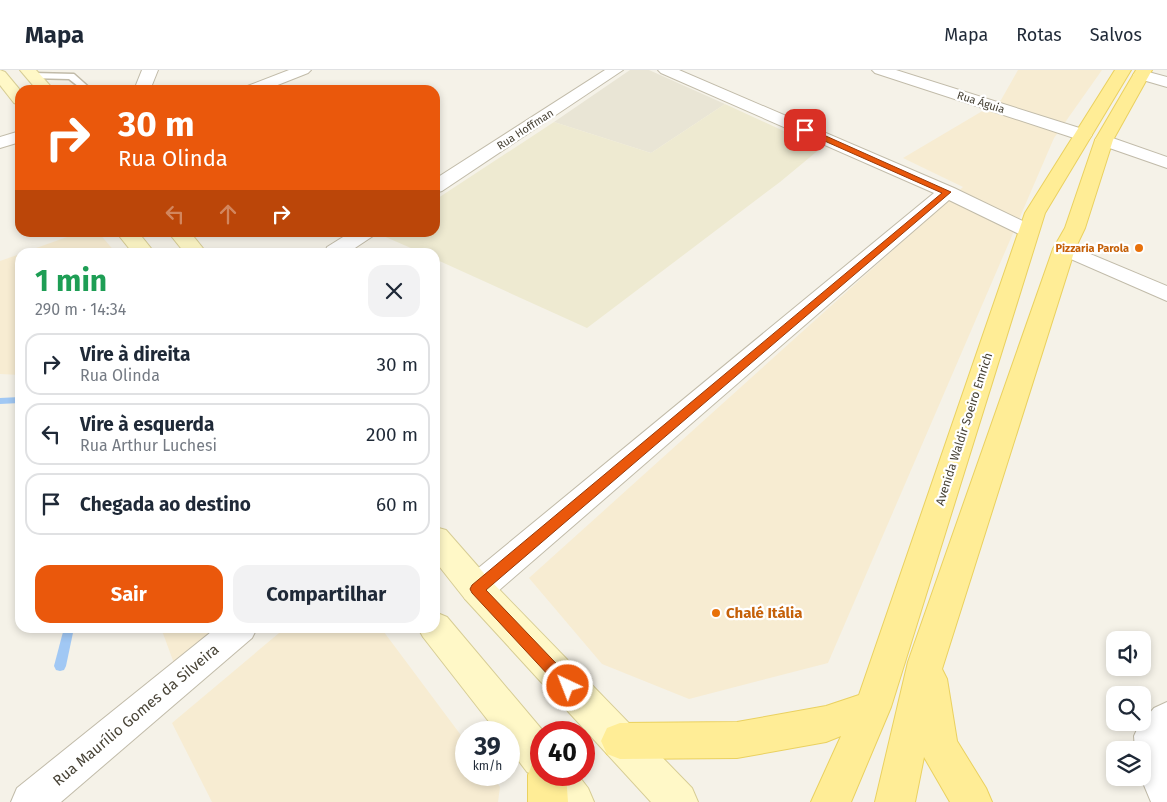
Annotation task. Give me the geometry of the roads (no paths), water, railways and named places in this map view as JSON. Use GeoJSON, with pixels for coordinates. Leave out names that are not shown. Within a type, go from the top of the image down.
{"type":"FeatureCollection","features":[{"type":"Feature","properties":{"kind":"main road","name":"Avenida Waldir Soeiro Emrich"},"geometry":{"type":"LineString","coordinates":[[831,802],[873,707],[1035,213],[1093,138],[1136,72]]}},
{"type":"Feature","properties":{"kind":"main road","name":"Avenida Waldir Soeiro Emrich"},"geometry":{"type":"LineString","coordinates":[[894,802],[926,662],[1064,249],[1075,228],[1093,138]]}},
{"type":"Feature","properties":{"kind":"main road"},"geometry":{"type":"LineString","coordinates":[[926,662],[939,747],[972,802]]}},
{"type":"Feature","properties":{"kind":"main road"},"geometry":{"type":"LineString","coordinates":[[620,741],[736,740],[826,724],[873,707]]}},
{"type":"Feature","properties":{"kind":"main road"},"geometry":{"type":"LineString","coordinates":[[547,786],[548,802]]}},
{"type":"Feature","properties":{"kind":"street"},"geometry":{"type":"LineString","coordinates":[[264,85],[303,70]]}},
{"type":"Feature","properties":{"kind":"street","name":"Rua Hoffman"},"geometry":{"type":"LineString","coordinates":[[440,185],[615,70]]}},
{"type":"Feature","properties":{"kind":"street"},"geometry":{"type":"LineString","coordinates":[[666,70],[947,192],[1028,232]]}},
{"type":"Feature","properties":{"kind":"street","name":"Rua Águia"},"geometry":{"type":"LineString","coordinates":[[880,70],[1167,162]]}},
{"type":"Feature","properties":{"kind":"street"},"geometry":{"type":"LineString","coordinates":[[144,85],[151,71]]}},
{"type":"Feature","properties":{"kind":"street"},"geometry":{"type":"LineString","coordinates":[[1136,72],[1167,82]]}},
{"type":"Feature","properties":{"kind":"street"},"geometry":{"type":"LineString","coordinates":[[31,73],[42,85]]}},
{"type":"Feature","properties":{"kind":"street"},"geometry":{"type":"LineString","coordinates":[[0,74],[15,94]]}},
{"type":"Feature","properties":{"kind":"street"},"geometry":{"type":"LineString","coordinates":[[0,142],[15,138]]}},
{"type":"Feature","properties":{"kind":"street"},"geometry":{"type":"LineString","coordinates":[[477,589],[947,192]]}},
{"type":"Feature","properties":{"kind":"street"},"geometry":{"type":"LineString","coordinates":[[130,237],[140,248]]}},
{"type":"Feature","properties":{"kind":"street"},"geometry":{"type":"LineString","coordinates":[[182,237],[192,248]]}},
{"type":"Feature","properties":{"kind":"street"},"geometry":{"type":"LineString","coordinates":[[342,248],[358,237]]}},
{"type":"Feature","properties":{"kind":"street"},"geometry":{"type":"LineString","coordinates":[[1064,249],[1167,294]]}},
{"type":"Feature","properties":{"kind":"street"},"geometry":{"type":"LineString","coordinates":[[440,545],[477,589],[678,802]]}},
{"type":"Feature","properties":{"kind":"street","name":"Rua Maurílio Gomes da Silveira"},"geometry":{"type":"LineString","coordinates":[[32,802],[234,633]]}},
{"type":"Feature","properties":{"kind":"street"},"geometry":{"type":"LineString","coordinates":[[440,633],[530,746]]}},
{"type":"Feature","properties":{"kind":"street"},"geometry":{"type":"LineString","coordinates":[[1167,720],[1153,736],[1154,761],[1167,793]]}},
{"type":"Feature","properties":{"kind":"street"},"geometry":{"type":"LineString","coordinates":[[562,786],[574,802]]}},
{"type":"Feature","properties":{"kind":"lane"},"geometry":{"type":"LineString","coordinates":[[31,73],[71,76],[82,85]]}},
{"type":"Feature","properties":{"kind":"waterway"},"geometry":{"type":"LineString","coordinates":[[0,401],[15,400]]}},
{"type":"Feature","properties":{"kind":"waterway"},"geometry":{"type":"LineString","coordinates":[[60,666],[68,633]]}},
{"type":"Feature","properties":{"kind":"place","name":"Pizzaria Parola"},"geometry":{"type":"Point","coordinates":[1139,248]}},
{"type":"Feature","properties":{"kind":"place","name":"Chalé Itália"},"geometry":{"type":"Point","coordinates":[716,613]}}]}
